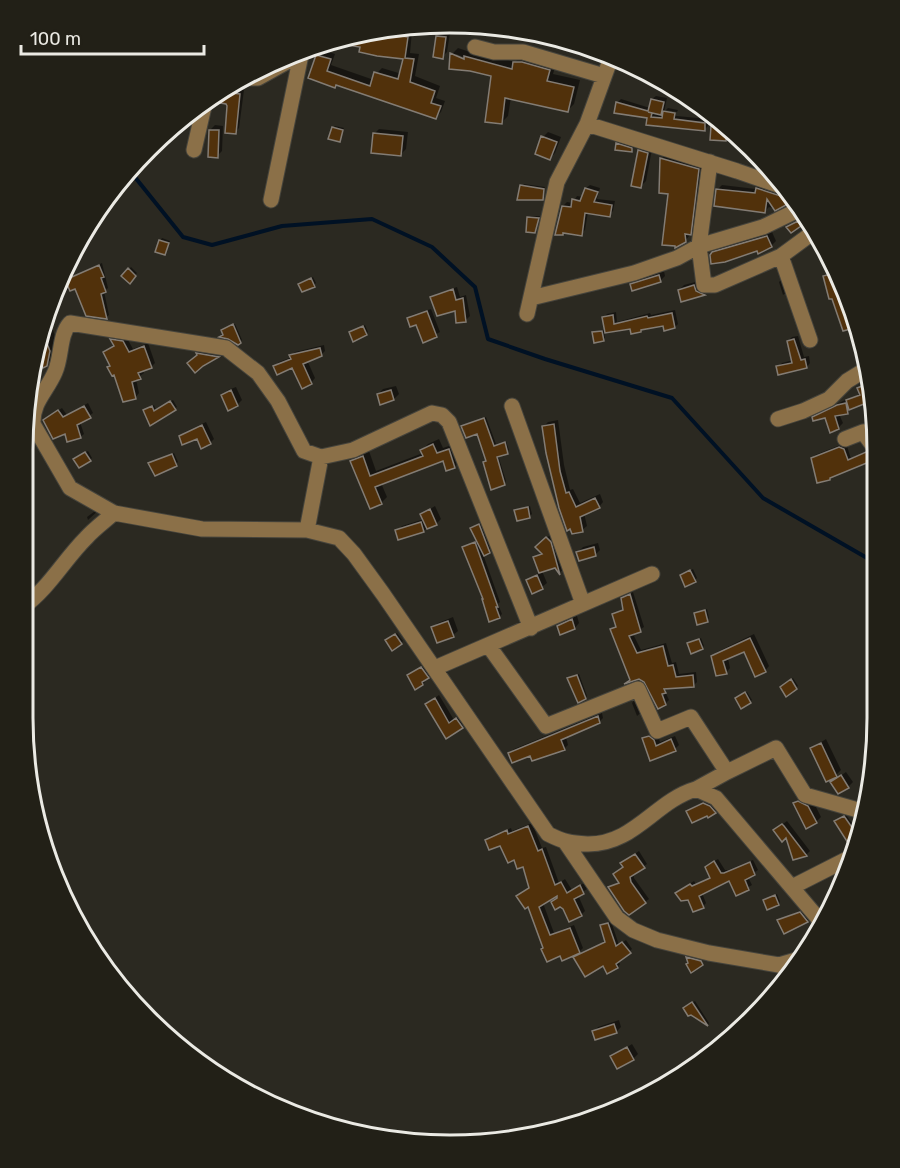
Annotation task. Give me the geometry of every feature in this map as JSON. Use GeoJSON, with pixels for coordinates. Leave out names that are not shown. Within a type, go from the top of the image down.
{"type":"FeatureCollection","features":[{"type":"Feature","properties":{"kind":"street"},"geometry":{"type":"LineString","coordinates":[[475,47],[494,52],[523,52],[604,76]]}},
{"type":"Feature","properties":{"kind":"street"},"geometry":{"type":"LineString","coordinates":[[271,200],[300,61]]}},
{"type":"Feature","properties":{"kind":"street"},"geometry":{"type":"LineString","coordinates":[[527,314],[557,182],[587,123],[608,64]]}},
{"type":"Feature","properties":{"kind":"street"},"geometry":{"type":"LineString","coordinates":[[194,150],[202,115]]}},
{"type":"Feature","properties":{"kind":"street"},"geometry":{"type":"LineString","coordinates":[[587,123],[771,184]]}},
{"type":"Feature","properties":{"kind":"street"},"geometry":{"type":"LineString","coordinates":[[710,162],[699,246],[704,285],[715,285],[781,256],[808,236]]}},
{"type":"Feature","properties":{"kind":"street"},"geometry":{"type":"LineString","coordinates":[[531,298],[634,273],[677,258],[699,246],[771,224],[793,213]]}},
{"type":"Feature","properties":{"kind":"street"},"geometry":{"type":"LineString","coordinates":[[781,256],[810,340]]}},
{"type":"Feature","properties":{"kind":"street"},"geometry":{"type":"LineString","coordinates":[[36,407],[55,373],[61,354],[64,329],[70,323],[226,348],[258,373],[278,401],[304,451],[321,457],[353,450],[432,413],[442,415],[449,423],[531,628]]}},
{"type":"Feature","properties":{"kind":"street"},"geometry":{"type":"LineString","coordinates":[[778,419],[829,399],[847,381],[860,373]]}},
{"type":"Feature","properties":{"kind":"street"},"geometry":{"type":"LineString","coordinates":[[512,406],[582,604]]}},
{"type":"Feature","properties":{"kind":"street"},"geometry":{"type":"LineString","coordinates":[[34,426],[70,488],[114,513],[202,529],[307,530],[339,538],[354,554],[435,668],[548,834],[566,843],[603,844],[631,832],[680,794],[696,789],[776,748],[805,795],[857,810]]}},
{"type":"Feature","properties":{"kind":"street"},"geometry":{"type":"LineString","coordinates":[[845,439],[866,431]]}},
{"type":"Feature","properties":{"kind":"street"},"geometry":{"type":"LineString","coordinates":[[307,530],[321,457]]}},
{"type":"Feature","properties":{"kind":"street"},"geometry":{"type":"LineString","coordinates":[[33,600],[86,537],[114,513]]}},
{"type":"Feature","properties":{"kind":"street"},"geometry":{"type":"LineString","coordinates":[[435,668],[652,574]]}},
{"type":"Feature","properties":{"kind":"street"},"geometry":{"type":"LineString","coordinates":[[488,645],[546,726],[638,689],[657,731],[691,717],[727,772]]}},
{"type":"Feature","properties":{"kind":"street"},"geometry":{"type":"LineString","coordinates":[[696,789],[716,798],[817,916]]}},
{"type":"Feature","properties":{"kind":"street"},"geometry":{"type":"LineString","coordinates":[[566,843],[617,918],[633,930],[657,940],[709,953],[779,964],[789,962]]}},
{"type":"Feature","properties":{"kind":"street"},"geometry":{"type":"LineString","coordinates":[[792,887],[841,862]]}},
{"type":"Feature","properties":{"kind":"building"},"geometry":{"type":"Polygon","coordinates":[[[436,36],[446,37],[443,59],[433,57],[436,36]]]}},
{"type":"Feature","properties":{"kind":"building"},"geometry":{"type":"Polygon","coordinates":[[[408,37],[405,58],[414,59],[410,82],[435,91],[431,103],[441,106],[436,119],[336,85],[335,88],[308,78],[316,55],[331,59],[327,71],[370,86],[374,72],[398,79],[403,59],[359,52],[360,47],[350,45],[408,37]]]}},
{"type":"Feature","properties":{"kind":"building"},"geometry":{"type":"Polygon","coordinates":[[[450,53],[464,59],[464,56],[512,69],[513,62],[522,62],[550,70],[547,81],[574,87],[568,112],[505,98],[502,124],[485,122],[491,76],[449,69],[450,53]]]}},
{"type":"Feature","properties":{"kind":"building"},"geometry":{"type":"Polygon","coordinates":[[[235,93],[240,94],[236,134],[225,133],[226,104],[219,103],[235,93]]]}},
{"type":"Feature","properties":{"kind":"building"},"geometry":{"type":"Polygon","coordinates":[[[651,99],[664,102],[661,115],[648,112],[652,113],[651,117],[662,118],[663,111],[675,113],[674,119],[705,123],[705,131],[646,125],[647,118],[614,113],[616,102],[648,111],[651,99]]]}},
{"type":"Feature","properties":{"kind":"building"},"geometry":{"type":"Polygon","coordinates":[[[711,126],[726,137],[726,141],[710,140],[711,126]]]}},
{"type":"Feature","properties":{"kind":"building"},"geometry":{"type":"Polygon","coordinates":[[[332,127],[343,130],[340,142],[328,139],[332,127]]]}},
{"type":"Feature","properties":{"kind":"building"},"geometry":{"type":"Polygon","coordinates":[[[209,130],[219,130],[218,158],[208,157],[209,130]]]}},
{"type":"Feature","properties":{"kind":"building"},"geometry":{"type":"Polygon","coordinates":[[[373,133],[403,136],[401,156],[371,153],[373,133]]]}},
{"type":"Feature","properties":{"kind":"building"},"geometry":{"type":"Polygon","coordinates":[[[541,136],[557,142],[550,160],[535,154],[541,136]]]}},
{"type":"Feature","properties":{"kind":"building"},"geometry":{"type":"Polygon","coordinates":[[[616,143],[632,148],[632,152],[615,150],[616,143]]]}},
{"type":"Feature","properties":{"kind":"building"},"geometry":{"type":"Polygon","coordinates":[[[638,150],[648,153],[641,188],[631,186],[638,150]]]}},
{"type":"Feature","properties":{"kind":"building"},"geometry":{"type":"Polygon","coordinates":[[[660,158],[699,169],[691,235],[685,234],[686,242],[675,248],[675,246],[662,245],[668,194],[659,193],[660,158]]]}},
{"type":"Feature","properties":{"kind":"building"},"geometry":{"type":"Polygon","coordinates":[[[520,185],[544,189],[543,200],[517,200],[520,185]]]}},
{"type":"Feature","properties":{"kind":"building"},"geometry":{"type":"Polygon","coordinates":[[[585,188],[598,192],[594,202],[612,205],[610,217],[585,213],[582,236],[563,233],[563,235],[555,235],[562,206],[571,207],[572,199],[580,201],[585,188]]]}},
{"type":"Feature","properties":{"kind":"building"},"geometry":{"type":"Polygon","coordinates":[[[756,188],[781,196],[786,205],[775,211],[767,199],[765,213],[714,206],[716,189],[755,193],[756,188]]]}},
{"type":"Feature","properties":{"kind":"building"},"geometry":{"type":"Polygon","coordinates":[[[527,217],[539,218],[535,233],[526,232],[527,217]]]}},
{"type":"Feature","properties":{"kind":"building"},"geometry":{"type":"Polygon","coordinates":[[[798,221],[801,226],[791,233],[786,227],[798,221]]]}},
{"type":"Feature","properties":{"kind":"building"},"geometry":{"type":"Polygon","coordinates":[[[767,236],[772,247],[758,254],[757,251],[725,262],[711,264],[712,252],[767,236]]]}},
{"type":"Feature","properties":{"kind":"building"},"geometry":{"type":"Polygon","coordinates":[[[159,240],[169,243],[165,255],[155,252],[159,240]]]}},
{"type":"Feature","properties":{"kind":"building"},"geometry":{"type":"Polygon","coordinates":[[[99,265],[104,277],[101,278],[106,292],[101,294],[107,319],[86,316],[75,289],[70,291],[67,285],[71,277],[99,265]]]}},
{"type":"Feature","properties":{"kind":"building"},"geometry":{"type":"Polygon","coordinates":[[[128,268],[136,276],[130,284],[121,276],[128,268]]]}},
{"type":"Feature","properties":{"kind":"building"},"geometry":{"type":"Polygon","coordinates":[[[659,275],[661,282],[632,291],[630,284],[659,275]]]}},
{"type":"Feature","properties":{"kind":"building"},"geometry":{"type":"Polygon","coordinates":[[[828,275],[849,329],[843,331],[832,299],[829,299],[823,276],[828,275]]]}},
{"type":"Feature","properties":{"kind":"building"},"geometry":{"type":"Polygon","coordinates":[[[311,278],[315,287],[302,292],[298,284],[311,278]]]}},
{"type":"Feature","properties":{"kind":"building"},"geometry":{"type":"Polygon","coordinates":[[[694,285],[696,291],[705,295],[681,302],[678,290],[694,285]]]}},
{"type":"Feature","properties":{"kind":"building"},"geometry":{"type":"Polygon","coordinates":[[[453,289],[456,300],[463,298],[466,322],[456,323],[455,311],[437,316],[430,297],[453,289]]]}},
{"type":"Feature","properties":{"kind":"building"},"geometry":{"type":"Polygon","coordinates":[[[427,311],[437,337],[423,343],[416,325],[410,327],[407,318],[427,311]]]}},
{"type":"Feature","properties":{"kind":"building"},"geometry":{"type":"Polygon","coordinates":[[[672,313],[675,328],[664,331],[663,326],[631,334],[630,329],[605,333],[602,317],[613,315],[614,324],[672,313]]]}},
{"type":"Feature","properties":{"kind":"building"},"geometry":{"type":"Polygon","coordinates":[[[233,324],[241,343],[238,345],[219,337],[223,335],[221,330],[233,324]]]}},
{"type":"Feature","properties":{"kind":"building"},"geometry":{"type":"Polygon","coordinates":[[[363,326],[367,335],[353,342],[349,332],[363,326]]]}},
{"type":"Feature","properties":{"kind":"building"},"geometry":{"type":"Polygon","coordinates":[[[602,331],[604,341],[594,343],[592,332],[602,331]]]}},
{"type":"Feature","properties":{"kind":"building"},"geometry":{"type":"Polygon","coordinates":[[[110,339],[123,341],[129,352],[144,346],[152,368],[138,373],[141,379],[132,382],[136,399],[123,402],[114,375],[112,376],[107,367],[110,366],[103,352],[114,346],[110,339]]]}},
{"type":"Feature","properties":{"kind":"building"},"geometry":{"type":"Polygon","coordinates":[[[794,339],[801,360],[805,359],[807,368],[778,375],[776,366],[792,363],[787,341],[794,339]]]}},
{"type":"Feature","properties":{"kind":"building"},"geometry":{"type":"Polygon","coordinates":[[[47,343],[50,351],[47,366],[43,368],[47,343]]]}},
{"type":"Feature","properties":{"kind":"building"},"geometry":{"type":"Polygon","coordinates":[[[320,348],[322,356],[303,364],[312,384],[302,389],[292,368],[277,375],[273,366],[291,359],[289,355],[320,348]]]}},
{"type":"Feature","properties":{"kind":"building"},"geometry":{"type":"Polygon","coordinates":[[[196,353],[219,357],[195,373],[187,363],[197,355],[196,353]]]}},
{"type":"Feature","properties":{"kind":"building"},"geometry":{"type":"Polygon","coordinates":[[[862,386],[864,404],[849,410],[846,400],[860,395],[857,388],[862,386]]]}},
{"type":"Feature","properties":{"kind":"building"},"geometry":{"type":"Polygon","coordinates":[[[231,390],[238,406],[228,411],[221,395],[231,390]]]}},
{"type":"Feature","properties":{"kind":"building"},"geometry":{"type":"Polygon","coordinates":[[[391,390],[394,400],[380,405],[377,394],[391,390]]]}},
{"type":"Feature","properties":{"kind":"building"},"geometry":{"type":"Polygon","coordinates":[[[170,401],[176,410],[150,426],[143,410],[152,406],[154,411],[170,401]]]}},
{"type":"Feature","properties":{"kind":"building"},"geometry":{"type":"Polygon","coordinates":[[[846,403],[848,414],[835,416],[839,429],[830,433],[825,418],[813,421],[812,417],[846,403]]]}},
{"type":"Feature","properties":{"kind":"building"},"geometry":{"type":"Polygon","coordinates":[[[84,406],[91,418],[77,425],[81,438],[67,442],[65,434],[53,439],[43,420],[58,410],[63,417],[84,406]]]}},
{"type":"Feature","properties":{"kind":"building"},"geometry":{"type":"Polygon","coordinates":[[[484,418],[494,446],[505,442],[508,454],[497,457],[505,485],[491,490],[483,462],[486,461],[477,434],[466,438],[461,426],[484,418]]]}},
{"type":"Feature","properties":{"kind":"building"},"geometry":{"type":"Polygon","coordinates":[[[554,424],[560,471],[566,493],[569,492],[576,507],[595,498],[600,508],[580,517],[583,532],[572,534],[570,529],[567,531],[559,508],[542,426],[554,424]]]}},
{"type":"Feature","properties":{"kind":"building"},"geometry":{"type":"Polygon","coordinates":[[[202,425],[211,444],[201,449],[197,439],[182,445],[179,436],[202,425]]]}},
{"type":"Feature","properties":{"kind":"building"},"geometry":{"type":"Polygon","coordinates":[[[433,444],[437,453],[449,449],[455,468],[446,471],[443,461],[375,487],[382,504],[370,509],[350,461],[363,456],[370,476],[423,456],[420,450],[433,444]]]}},
{"type":"Feature","properties":{"kind":"building"},"geometry":{"type":"Polygon","coordinates":[[[839,447],[844,449],[848,460],[867,453],[867,463],[830,478],[830,480],[817,483],[811,458],[839,447]]]}},
{"type":"Feature","properties":{"kind":"building"},"geometry":{"type":"Polygon","coordinates":[[[85,452],[91,461],[79,468],[73,459],[85,452]]]}},
{"type":"Feature","properties":{"kind":"building"},"geometry":{"type":"Polygon","coordinates":[[[172,454],[177,466],[155,476],[148,463],[172,454]]]}},
{"type":"Feature","properties":{"kind":"building"},"geometry":{"type":"Polygon","coordinates":[[[528,507],[530,518],[517,521],[514,510],[528,507]]]}},
{"type":"Feature","properties":{"kind":"building"},"geometry":{"type":"Polygon","coordinates":[[[430,509],[437,525],[427,529],[420,514],[430,509]]]}},
{"type":"Feature","properties":{"kind":"building"},"geometry":{"type":"Polygon","coordinates":[[[421,522],[424,532],[398,540],[395,530],[421,522]]]}},
{"type":"Feature","properties":{"kind":"building"},"geometry":{"type":"Polygon","coordinates":[[[479,524],[490,553],[484,556],[470,528],[479,524]]]}},
{"type":"Feature","properties":{"kind":"building"},"geometry":{"type":"Polygon","coordinates":[[[546,537],[551,542],[560,575],[555,568],[539,573],[533,557],[542,554],[535,547],[546,537]]]}},
{"type":"Feature","properties":{"kind":"building"},"geometry":{"type":"Polygon","coordinates":[[[475,542],[500,618],[489,622],[483,599],[462,547],[475,542]]]}},
{"type":"Feature","properties":{"kind":"building"},"geometry":{"type":"Polygon","coordinates":[[[594,547],[596,556],[579,561],[576,552],[594,547]]]}},
{"type":"Feature","properties":{"kind":"building"},"geometry":{"type":"Polygon","coordinates":[[[690,570],[696,582],[685,587],[680,575],[690,570]]]}},
{"type":"Feature","properties":{"kind":"building"},"geometry":{"type":"Polygon","coordinates":[[[537,575],[543,589],[532,594],[526,580],[537,575]]]}},
{"type":"Feature","properties":{"kind":"building"},"geometry":{"type":"Polygon","coordinates":[[[630,594],[641,632],[629,636],[637,653],[663,646],[668,666],[673,665],[676,677],[693,675],[694,687],[664,689],[666,693],[662,694],[666,705],[658,709],[644,682],[639,679],[624,684],[630,680],[610,629],[616,627],[612,614],[623,610],[621,598],[630,594]]]}},
{"type":"Feature","properties":{"kind":"building"},"geometry":{"type":"Polygon","coordinates":[[[705,610],[708,622],[697,625],[694,613],[705,610]]]}},
{"type":"Feature","properties":{"kind":"building"},"geometry":{"type":"Polygon","coordinates":[[[572,619],[575,629],[560,635],[557,626],[572,619]]]}},
{"type":"Feature","properties":{"kind":"building"},"geometry":{"type":"Polygon","coordinates":[[[448,621],[454,637],[437,643],[431,627],[448,621]]]}},
{"type":"Feature","properties":{"kind":"building"},"geometry":{"type":"Polygon","coordinates":[[[395,634],[402,644],[392,651],[385,640],[395,634]]]}},
{"type":"Feature","properties":{"kind":"building"},"geometry":{"type":"Polygon","coordinates":[[[750,638],[766,672],[755,677],[744,652],[723,661],[727,674],[716,676],[711,656],[750,638]]]}},
{"type":"Feature","properties":{"kind":"building"},"geometry":{"type":"Polygon","coordinates":[[[699,639],[703,649],[691,654],[687,643],[699,639]]]}},
{"type":"Feature","properties":{"kind":"building"},"geometry":{"type":"Polygon","coordinates":[[[421,667],[429,678],[415,690],[407,675],[421,667]]]}},
{"type":"Feature","properties":{"kind":"building"},"geometry":{"type":"Polygon","coordinates":[[[577,675],[586,699],[578,703],[567,678],[577,675]]]}},
{"type":"Feature","properties":{"kind":"building"},"geometry":{"type":"Polygon","coordinates":[[[791,679],[797,689],[786,697],[780,687],[791,679]]]}},
{"type":"Feature","properties":{"kind":"building"},"geometry":{"type":"Polygon","coordinates":[[[745,692],[751,703],[741,709],[735,698],[745,692]]]}},
{"type":"Feature","properties":{"kind":"building"},"geometry":{"type":"Polygon","coordinates":[[[435,698],[449,723],[456,718],[463,728],[446,739],[425,704],[435,698]]]}},
{"type":"Feature","properties":{"kind":"building"},"geometry":{"type":"Polygon","coordinates":[[[598,716],[600,723],[561,740],[565,750],[532,761],[530,756],[512,763],[508,753],[598,716]]]}},
{"type":"Feature","properties":{"kind":"building"},"geometry":{"type":"Polygon","coordinates":[[[649,736],[654,740],[656,746],[671,739],[676,751],[650,761],[642,738],[649,736]]]}},
{"type":"Feature","properties":{"kind":"building"},"geometry":{"type":"Polygon","coordinates":[[[821,743],[837,777],[826,782],[810,748],[821,743]]]}},
{"type":"Feature","properties":{"kind":"building"},"geometry":{"type":"Polygon","coordinates":[[[841,775],[849,788],[838,794],[830,782],[841,775]]]}},
{"type":"Feature","properties":{"kind":"building"},"geometry":{"type":"Polygon","coordinates":[[[798,801],[808,806],[817,823],[806,829],[793,803],[798,801]]]}},
{"type":"Feature","properties":{"kind":"building"},"geometry":{"type":"Polygon","coordinates":[[[703,803],[710,806],[716,813],[692,823],[686,811],[703,803]]]}},
{"type":"Feature","properties":{"kind":"building"},"geometry":{"type":"Polygon","coordinates":[[[844,816],[852,828],[848,843],[834,821],[844,816]]]}},
{"type":"Feature","properties":{"kind":"building"},"geometry":{"type":"Polygon","coordinates":[[[782,824],[807,856],[793,860],[786,838],[782,842],[773,830],[782,824]]]}},
{"type":"Feature","properties":{"kind":"building"},"geometry":{"type":"Polygon","coordinates":[[[528,826],[538,851],[542,849],[555,885],[561,882],[567,893],[580,885],[584,894],[574,899],[582,916],[569,922],[563,909],[560,907],[555,910],[551,902],[557,896],[539,907],[550,935],[570,928],[580,953],[562,961],[560,956],[547,962],[528,907],[525,909],[516,896],[529,888],[523,867],[517,869],[514,860],[508,863],[500,846],[489,850],[485,840],[507,830],[508,834],[528,826]]]}},
{"type":"Feature","properties":{"kind":"building"},"geometry":{"type":"Polygon","coordinates":[[[635,854],[645,868],[630,877],[631,882],[646,903],[629,915],[608,887],[619,883],[613,874],[623,867],[620,863],[635,854]]]}},
{"type":"Feature","properties":{"kind":"building"},"geometry":{"type":"Polygon","coordinates":[[[714,861],[721,873],[750,862],[755,875],[745,880],[749,890],[736,896],[729,881],[699,896],[704,908],[693,912],[688,900],[681,901],[675,893],[690,884],[692,886],[710,878],[705,867],[714,861]]]}},
{"type":"Feature","properties":{"kind":"building"},"geometry":{"type":"Polygon","coordinates":[[[775,895],[779,905],[767,910],[763,900],[775,895]]]}},
{"type":"Feature","properties":{"kind":"building"},"geometry":{"type":"Polygon","coordinates":[[[800,912],[808,922],[784,934],[777,920],[800,912]]]}},
{"type":"Feature","properties":{"kind":"building"},"geometry":{"type":"Polygon","coordinates":[[[608,923],[616,946],[622,942],[631,953],[616,964],[618,968],[607,974],[603,966],[585,977],[573,957],[605,942],[600,925],[608,923]]]}},
{"type":"Feature","properties":{"kind":"building"},"geometry":{"type":"Polygon","coordinates":[[[686,957],[701,961],[703,965],[691,973],[686,964],[688,963],[686,957]]]}},
{"type":"Feature","properties":{"kind":"building"},"geometry":{"type":"Polygon","coordinates":[[[692,1002],[708,1026],[691,1015],[688,1016],[683,1008],[692,1002]]]}},
{"type":"Feature","properties":{"kind":"building"},"geometry":{"type":"Polygon","coordinates":[[[614,1024],[617,1033],[595,1040],[592,1031],[614,1024]]]}},
{"type":"Feature","properties":{"kind":"building"},"geometry":{"type":"Polygon","coordinates":[[[627,1047],[634,1060],[617,1069],[610,1056],[627,1047]]]}},
{"type":"Feature","properties":{"kind":"waterway"},"geometry":{"type":"LineString","coordinates":[[135,177],[183,237],[212,245],[282,226],[372,219],[432,247],[475,287],[488,339],[672,398],[763,498],[867,558]]}}]}
